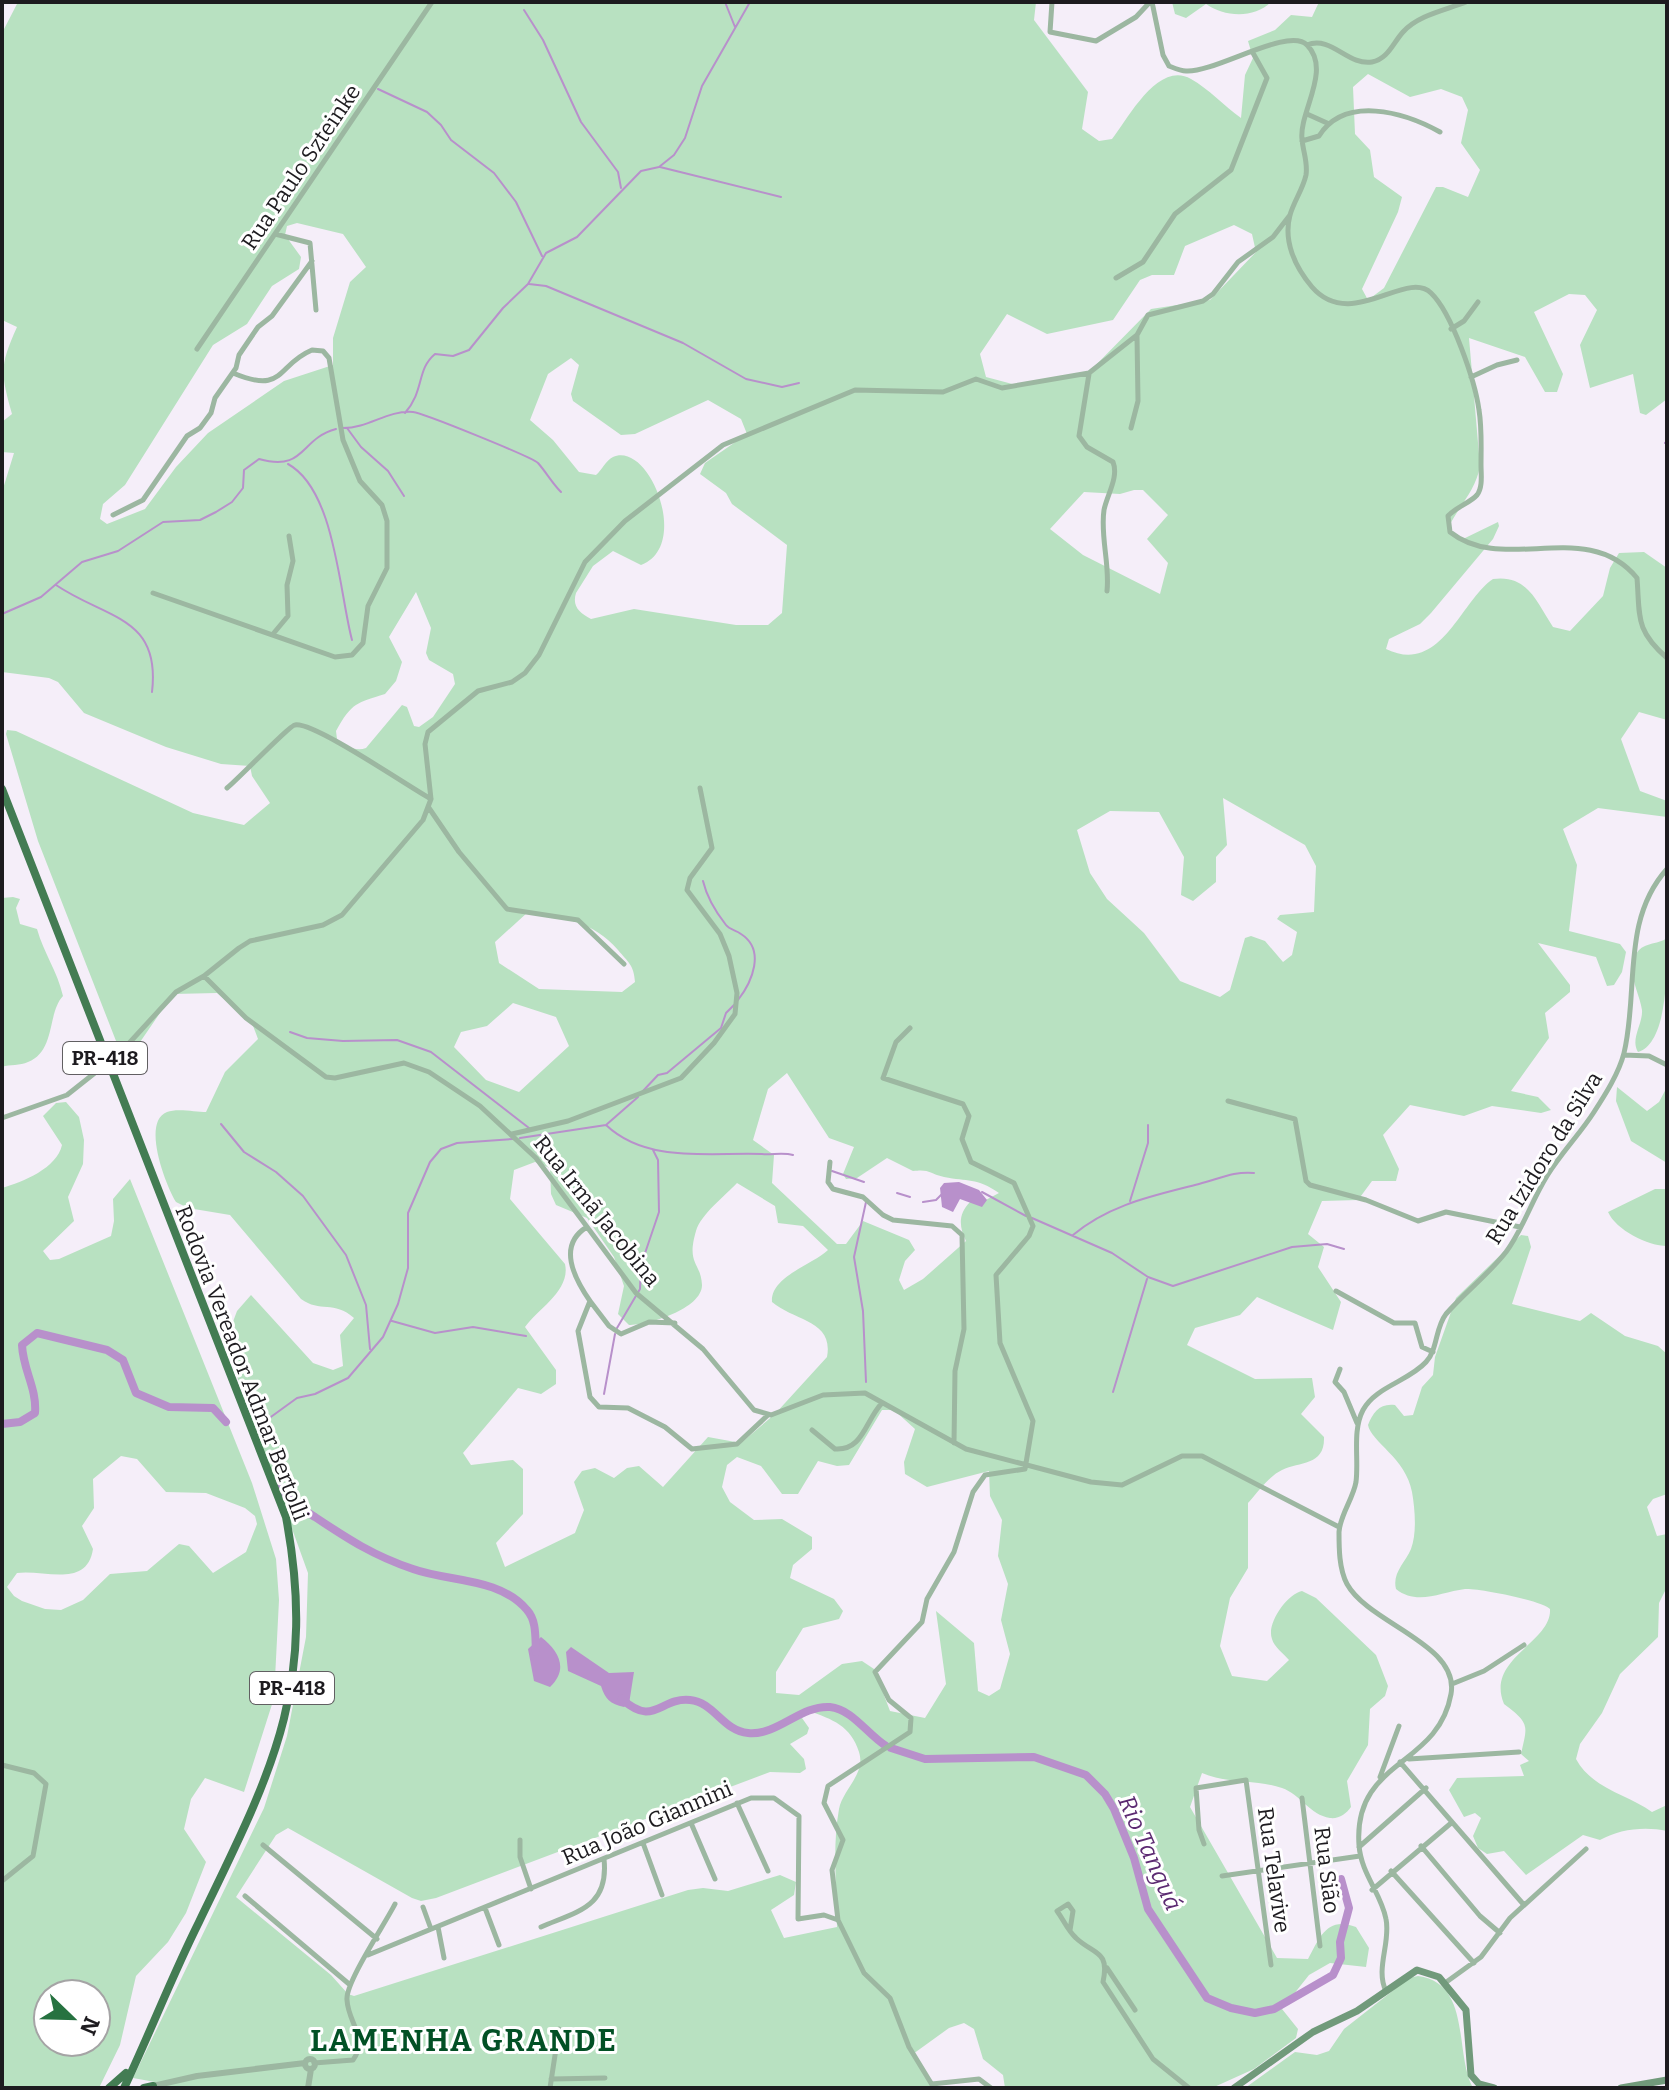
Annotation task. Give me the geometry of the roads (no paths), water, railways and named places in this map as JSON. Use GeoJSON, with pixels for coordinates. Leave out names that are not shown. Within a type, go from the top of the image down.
{"type":"FeatureCollection","features":[{"type":"Feature","properties":{"kind":"highway","name":"Rodovia Vereador Admar Bertolli"},"geometry":{"type":"LineString","coordinates":[[2,789],[286,1517],[295,1562],[297,1640],[285,1726],[271,1768],[124,2088]]}},
{"type":"Feature","properties":{"kind":"highway"},"geometry":{"type":"LineString","coordinates":[[109,2088],[126,2075],[148,2035]]}},
{"type":"Feature","properties":{"kind":"highway"},"geometry":{"type":"LineString","coordinates":[[134,2088],[132,2080],[148,2035]]}},
{"type":"Feature","properties":{"kind":"main road"},"geometry":{"type":"LineString","coordinates":[[1234,2088],[1313,2032],[1357,2011],[1417,1970],[1427,1971],[1445,1983],[1466,2010],[1471,2075],[1479,2084],[1494,2088]]}},
{"type":"Feature","properties":{"kind":"main road"},"geometry":{"type":"LineString","coordinates":[[1621,2088],[1656,2085],[1667,2080]]}},
{"type":"Feature","properties":{"kind":"street","name":"Rua Paulo Szteinke"},"geometry":{"type":"LineString","coordinates":[[197,349],[432,2]]}},
{"type":"Feature","properties":{"kind":"street"},"geometry":{"type":"LineString","coordinates":[[1052,2],[1050,32],[1096,41],[1136,17],[1151,2]]}},
{"type":"Feature","properties":{"kind":"street"},"geometry":{"type":"LineString","coordinates":[[2,1118],[67,1095],[120,1053],[176,992],[204,976],[250,941],[323,925],[342,915],[409,840],[428,807],[431,799],[425,744],[428,732],[478,691],[512,682],[525,673],[539,655],[585,562],[625,521],[723,445],[855,390],[943,392],[976,379],[1002,388],[1089,373],[1137,335],[1148,315],[1203,301],[1213,294],[1238,262],[1273,237],[1290,215],[1306,176],[1306,153],[1302,141],[1315,73],[1314,58],[1307,45],[1298,40],[1281,40],[1253,53],[1186,71],[1169,66],[1163,55],[1151,2]]}},
{"type":"Feature","properties":{"kind":"street"},"geometry":{"type":"LineString","coordinates":[[1307,45],[1323,43],[1355,60],[1375,61],[1385,56],[1410,25],[1466,2]]}},
{"type":"Feature","properties":{"kind":"street"},"geometry":{"type":"LineString","coordinates":[[1116,278],[1143,262],[1175,214],[1222,178],[1236,161],[1267,78],[1253,53]]}},
{"type":"Feature","properties":{"kind":"street"},"geometry":{"type":"LineString","coordinates":[[1302,141],[1319,136],[1327,123],[1339,116],[1365,111],[1398,115],[1440,132]]}},
{"type":"Feature","properties":{"kind":"street"},"geometry":{"type":"LineString","coordinates":[[1307,114],[1327,123]]}},
{"type":"Feature","properties":{"kind":"street"},"geometry":{"type":"LineString","coordinates":[[1290,215],[1287,241],[1314,289],[1339,304],[1354,305],[1407,288],[1422,287],[1431,293],[1451,329],[1471,377],[1480,411],[1481,485],[1477,495],[1448,516],[1450,532],[1475,547],[1490,550],[1564,545],[1617,561],[1637,578],[1638,615],[1647,640],[1667,658]]}},
{"type":"Feature","properties":{"kind":"street"},"geometry":{"type":"LineString","coordinates":[[275,234],[308,241],[316,310]]}},
{"type":"Feature","properties":{"kind":"street"},"geometry":{"type":"LineString","coordinates":[[113,515],[143,500],[187,436],[200,428],[211,413],[215,398],[233,373],[239,355],[312,261]]}},
{"type":"Feature","properties":{"kind":"street"},"geometry":{"type":"LineString","coordinates":[[1451,329],[1464,321],[1478,302]]}},
{"type":"Feature","properties":{"kind":"street"},"geometry":{"type":"LineString","coordinates":[[1131,428],[1138,401],[1137,335]]}},
{"type":"Feature","properties":{"kind":"street"},"geometry":{"type":"LineString","coordinates":[[153,593],[335,657],[347,657],[357,652],[365,636],[369,602],[387,568],[386,515],[382,505],[360,481],[346,448],[334,404],[332,363],[327,354],[317,350],[307,352],[282,374],[270,380],[256,381],[233,373]]}},
{"type":"Feature","properties":{"kind":"street"},"geometry":{"type":"LineString","coordinates":[[1471,377],[1517,360]]}},
{"type":"Feature","properties":{"kind":"street"},"geometry":{"type":"LineString","coordinates":[[1089,373],[1079,436],[1087,447],[1113,462],[1116,470],[1103,519],[1110,568],[1107,591]]}},
{"type":"Feature","properties":{"kind":"street"},"geometry":{"type":"LineString","coordinates":[[273,634],[288,616],[287,585],[293,561],[289,536]]}},
{"type":"Feature","properties":{"kind":"street"},"geometry":{"type":"LineString","coordinates":[[227,788],[249,771],[287,729],[300,725],[320,733],[431,799]]}},
{"type":"Feature","properties":{"kind":"street"},"geometry":{"type":"LineString","coordinates":[[511,1134],[568,1121],[681,1078],[714,1043],[735,1014],[737,993],[729,956],[720,934],[687,890],[690,878],[712,848],[700,788]]}},
{"type":"Feature","properties":{"kind":"street"},"geometry":{"type":"LineString","coordinates":[[428,807],[459,852],[507,909],[578,920],[624,964]]}},
{"type":"Feature","properties":{"kind":"street","name":"Rua Izidoro da Silva"},"geometry":{"type":"LineString","coordinates":[[1358,1424],[1370,1400],[1420,1368],[1433,1352],[1446,1315],[1490,1272],[1509,1248],[1546,1177],[1593,1113],[1624,1055],[1640,919],[1653,885],[1667,869]]}},
{"type":"Feature","properties":{"kind":"street","name":"Rua Irmã Jacobina"},"geometry":{"type":"LineString","coordinates":[[204,976],[246,1018],[326,1077],[335,1078],[393,1062],[404,1063],[429,1072],[480,1106],[536,1158],[636,1293],[703,1349],[754,1410],[768,1415]]}},
{"type":"Feature","properties":{"kind":"street"},"geometry":{"type":"LineString","coordinates":[[910,1028],[902,1033],[889,1055],[883,1078],[963,1104],[969,1116],[962,1139],[971,1162],[1014,1183],[1033,1226],[1029,1236],[996,1275],[1000,1343],[1033,1421],[1027,1465],[1020,1471],[985,1475],[973,1492],[954,1552],[927,1599],[922,1622],[875,1672],[889,1700],[904,1710],[912,1726],[910,1732],[831,1780],[824,1794],[824,1803],[843,1840],[832,1870],[838,1920],[864,1973],[890,1998],[909,2047],[933,2086],[979,2079],[991,2088]]}},
{"type":"Feature","properties":{"kind":"street"},"geometry":{"type":"LineString","coordinates":[[1624,1055],[1649,1056],[1667,1065]]}},
{"type":"Feature","properties":{"kind":"street"},"geometry":{"type":"LineString","coordinates":[[1228,1101],[1295,1119],[1306,1181],[1310,1185],[1366,1200],[1418,1221],[1446,1212],[1520,1227]]}},
{"type":"Feature","properties":{"kind":"street"},"geometry":{"type":"LineString","coordinates":[[830,1162],[828,1182],[833,1189],[863,1197],[893,1220],[952,1226],[962,1235],[964,1329],[955,1371],[954,1443]]}},
{"type":"Feature","properties":{"kind":"street"},"geometry":{"type":"LineString","coordinates":[[587,1227],[573,1238],[570,1250],[580,1286],[609,1326],[621,1334],[649,1322],[675,1323]]}},
{"type":"Feature","properties":{"kind":"street"},"geometry":{"type":"LineString","coordinates":[[1336,1291],[1394,1323],[1415,1323],[1422,1347],[1433,1352]]}},
{"type":"Feature","properties":{"kind":"street"},"geometry":{"type":"LineString","coordinates":[[590,1301],[578,1331],[590,1397],[599,1407],[628,1408],[665,1427],[692,1449],[737,1444],[768,1415],[823,1395],[865,1393],[954,1443],[1091,1482],[1122,1485],[1182,1456],[1202,1456],[1339,1527]]}},
{"type":"Feature","properties":{"kind":"street"},"geometry":{"type":"LineString","coordinates":[[1340,1369],[1335,1382],[1344,1392],[1358,1424],[1356,1480],[1339,1527],[1345,1581],[1354,1595],[1382,1620],[1417,1638],[1441,1660],[1452,1684],[1450,1698],[1436,1731],[1407,1759]]}},
{"type":"Feature","properties":{"kind":"street"},"geometry":{"type":"LineString","coordinates":[[812,1430],[835,1449],[848,1449],[857,1443],[882,1403]]}},
{"type":"Feature","properties":{"kind":"street"},"geometry":{"type":"LineString","coordinates":[[1452,1684],[1484,1671],[1524,1645]]}},
{"type":"Feature","properties":{"kind":"street"},"geometry":{"type":"LineString","coordinates":[[1386,1991],[1382,1975],[1386,1919],[1360,1856],[1358,1822],[1364,1802],[1380,1778],[1399,1726]]}},
{"type":"Feature","properties":{"kind":"street"},"geometry":{"type":"LineString","coordinates":[[1380,1778],[1407,1759],[1519,1752]]}},
{"type":"Feature","properties":{"kind":"street"},"geometry":{"type":"LineString","coordinates":[[1400,1762],[1426,1788],[1450,1824],[1524,1905]]}},
{"type":"Feature","properties":{"kind":"street"},"geometry":{"type":"LineString","coordinates":[[2,1765],[34,1773],[46,1784],[33,1856],[2,1881]]}},
{"type":"Feature","properties":{"kind":"street","name":"Rua Telavive"},"geometry":{"type":"LineString","coordinates":[[1204,1844],[1199,1830],[1195,1791],[1198,1786],[1246,1780],[1271,1965]]}},
{"type":"Feature","properties":{"kind":"street"},"geometry":{"type":"LineString","coordinates":[[1359,1847],[1426,1788]]}},
{"type":"Feature","properties":{"kind":"street","name":"Rua João Giannini"},"geometry":{"type":"LineString","coordinates":[[368,1955],[751,1798],[774,1798],[799,1816],[798,1919],[824,1915],[838,1920]]}},
{"type":"Feature","properties":{"kind":"street","name":"Rua Sião"},"geometry":{"type":"LineString","coordinates":[[1302,1798],[1320,1946]]}},
{"type":"Feature","properties":{"kind":"street"},"geometry":{"type":"LineString","coordinates":[[737,1803],[768,1871]]}},
{"type":"Feature","properties":{"kind":"street"},"geometry":{"type":"LineString","coordinates":[[691,1823],[715,1879]]}},
{"type":"Feature","properties":{"kind":"street"},"geometry":{"type":"LineString","coordinates":[[1372,1890],[1450,1824]]}},
{"type":"Feature","properties":{"kind":"street"},"geometry":{"type":"LineString","coordinates":[[520,1840],[520,1857],[531,1889]]}},
{"type":"Feature","properties":{"kind":"street"},"geometry":{"type":"LineString","coordinates":[[643,1843],[662,1895]]}},
{"type":"Feature","properties":{"kind":"street"},"geometry":{"type":"LineString","coordinates":[[263,1845],[377,1939]]}},
{"type":"Feature","properties":{"kind":"street"},"geometry":{"type":"LineString","coordinates":[[1421,1846],[1480,1916],[1500,1933]]}},
{"type":"Feature","properties":{"kind":"street"},"geometry":{"type":"LineString","coordinates":[[1445,1983],[1474,1963],[1524,1905],[1586,1849]]}},
{"type":"Feature","properties":{"kind":"street"},"geometry":{"type":"LineString","coordinates":[[1222,1876],[1360,1856]]}},
{"type":"Feature","properties":{"kind":"street"},"geometry":{"type":"LineString","coordinates":[[541,1927],[591,1906],[599,1898],[606,1872],[604,1859]]}},
{"type":"Feature","properties":{"kind":"street"},"geometry":{"type":"LineString","coordinates":[[1391,1871],[1474,1963]]}},
{"type":"Feature","properties":{"kind":"street"},"geometry":{"type":"LineString","coordinates":[[245,1896],[349,1984]]}},
{"type":"Feature","properties":{"kind":"street"},"geometry":{"type":"LineString","coordinates":[[152,2087],[232,2070],[353,2060],[360,2051],[361,2041],[346,2001],[349,1984],[395,1904]]}},
{"type":"Feature","properties":{"kind":"street"},"geometry":{"type":"LineString","coordinates":[[1070,1930],[1073,1911],[1068,1904],[1057,1911],[1075,1938],[1099,1952],[1135,2010]]}},
{"type":"Feature","properties":{"kind":"street"},"geometry":{"type":"LineString","coordinates":[[423,1907],[431,1929]]}},
{"type":"Feature","properties":{"kind":"street"},"geometry":{"type":"LineString","coordinates":[[485,1908],[499,1945]]}},
{"type":"Feature","properties":{"kind":"street"},"geometry":{"type":"LineString","coordinates":[[438,1927],[444,1958]]}},
{"type":"Feature","properties":{"kind":"street"},"geometry":{"type":"LineString","coordinates":[[1106,1967],[1103,1982],[1147,2051],[1189,2088]]}},
{"type":"Feature","properties":{"kind":"street"},"geometry":{"type":"LineString","coordinates":[[550,2088],[559,2029]]}},
{"type":"Feature","properties":{"kind":"street"},"geometry":{"type":"LineString","coordinates":[[308,2088],[310,2065]]}},
{"type":"Feature","properties":{"kind":"street"},"geometry":{"type":"LineString","coordinates":[[551,2079],[605,2078]]}},
{"type":"Feature","properties":{"kind":"waterway"},"geometry":{"type":"LineString","coordinates":[[725,2],[735,27]]}},
{"type":"Feature","properties":{"kind":"waterway"},"geometry":{"type":"LineString","coordinates":[[405,413],[425,367],[435,354],[453,356],[469,350],[503,308],[528,284],[546,253],[577,237],[641,171],[659,167],[674,155],[685,138],[702,86],[750,2]]}},
{"type":"Feature","properties":{"kind":"waterway"},"geometry":{"type":"LineString","coordinates":[[524,10],[543,40],[581,122],[618,172],[621,188]]}},
{"type":"Feature","properties":{"kind":"waterway"},"geometry":{"type":"LineString","coordinates":[[378,89],[427,112],[451,140],[494,173],[516,202],[542,256]]}},
{"type":"Feature","properties":{"kind":"waterway"},"geometry":{"type":"LineString","coordinates":[[660,167],[781,197]]}},
{"type":"Feature","properties":{"kind":"waterway"},"geometry":{"type":"LineString","coordinates":[[529,284],[546,286],[683,343],[746,379],[782,387],[799,383]]}},
{"type":"Feature","properties":{"kind":"waterway"},"geometry":{"type":"LineString","coordinates":[[343,428],[404,412],[421,414],[531,459],[538,463],[561,492]]}},
{"type":"Feature","properties":{"kind":"waterway"},"geometry":{"type":"LineString","coordinates":[[347,428],[361,447],[388,471],[404,496]]}},
{"type":"Feature","properties":{"kind":"waterway"},"geometry":{"type":"LineString","coordinates":[[2,614],[41,597],[82,562],[118,551],[163,522],[200,520],[216,512],[232,502],[243,488],[244,470],[259,459],[274,462],[294,458],[315,440],[336,429]]}},
{"type":"Feature","properties":{"kind":"waterway"},"geometry":{"type":"LineString","coordinates":[[288,464],[304,477],[325,518],[333,543],[352,640]]}},
{"type":"Feature","properties":{"kind":"waterway"},"geometry":{"type":"LineString","coordinates":[[56,585],[111,614],[139,634],[148,648],[153,667],[152,692]]}},
{"type":"Feature","properties":{"kind":"waterway"},"geometry":{"type":"LineString","coordinates":[[703,881],[709,899],[722,920],[749,941],[753,949],[752,975],[738,1000]]}},
{"type":"Feature","properties":{"kind":"waterway"},"geometry":{"type":"LineString","coordinates":[[642,1092],[658,1075],[667,1073],[721,1028],[726,1013],[734,1005]]}},
{"type":"Feature","properties":{"kind":"waterway"},"geometry":{"type":"LineString","coordinates":[[290,1032],[307,1038],[343,1041],[397,1040],[431,1052],[529,1128]]}},
{"type":"Feature","properties":{"kind":"waterway"},"geometry":{"type":"LineString","coordinates":[[520,1138],[606,1125],[638,1097]]}},
{"type":"Feature","properties":{"kind":"waterway"},"geometry":{"type":"LineString","coordinates":[[221,1124],[244,1152],[276,1172],[303,1196],[346,1255],[366,1305],[370,1349]]}},
{"type":"Feature","properties":{"kind":"waterway"},"geometry":{"type":"LineString","coordinates":[[606,1125],[640,1146],[660,1151],[793,1155]]}},
{"type":"Feature","properties":{"kind":"waterway"},"geometry":{"type":"LineString","coordinates":[[1130,1201],[1148,1143],[1148,1125]]}},
{"type":"Feature","properties":{"kind":"waterway"},"geometry":{"type":"LineString","coordinates":[[257,1427],[297,1398],[315,1394],[348,1378],[383,1337],[398,1304],[408,1268],[408,1213],[430,1162],[441,1149],[457,1143],[513,1139]]}},
{"type":"Feature","properties":{"kind":"waterway"},"geometry":{"type":"LineString","coordinates":[[617,1328],[640,1289],[641,1265],[659,1212],[658,1160],[653,1150]]}},
{"type":"Feature","properties":{"kind":"waterway"},"geometry":{"type":"LineString","coordinates":[[832,1171],[864,1182]]}},
{"type":"Feature","properties":{"kind":"waterway"},"geometry":{"type":"LineString","coordinates":[[1073,1235],[1087,1224],[1133,1202],[1226,1176],[1254,1173]]}},
{"type":"Feature","properties":{"kind":"waterway"},"geometry":{"type":"LineString","coordinates":[[982,1192],[1026,1216]]}},
{"type":"Feature","properties":{"kind":"waterway"},"geometry":{"type":"LineString","coordinates":[[897,1193],[910,1197]]}},
{"type":"Feature","properties":{"kind":"waterway"},"geometry":{"type":"LineString","coordinates":[[923,1202],[936,1200],[942,1194]]}},
{"type":"Feature","properties":{"kind":"waterway"},"geometry":{"type":"LineString","coordinates":[[866,1202],[854,1257],[863,1311],[866,1382]]}},
{"type":"Feature","properties":{"kind":"waterway"},"geometry":{"type":"LineString","coordinates":[[1032,1218],[1112,1253],[1148,1277],[1173,1286],[1292,1247],[1327,1244],[1344,1249]]}},
{"type":"Feature","properties":{"kind":"waterway"},"geometry":{"type":"LineString","coordinates":[[1113,1392],[1147,1279]]}},
{"type":"Feature","properties":{"kind":"waterway"},"geometry":{"type":"LineString","coordinates":[[392,1321],[435,1333],[473,1327],[526,1336]]}},
{"type":"Feature","properties":{"kind":"waterway","name":"Rio Tanguá"},"geometry":{"type":"LineString","coordinates":[[2,1424],[20,1422],[35,1413],[22,1345],[37,1333],[107,1350],[123,1360],[136,1393],[169,1407],[213,1408],[226,1422]]}},
{"type":"Feature","properties":{"kind":"waterway"},"geometry":{"type":"LineString","coordinates":[[604,1394],[615,1334]]}},
{"type":"Feature","properties":{"kind":"waterway","name":"Rio Tanguá"},"geometry":{"type":"LineString","coordinates":[[275,1480],[282,1492],[297,1506],[374,1553],[427,1573],[488,1586],[516,1599],[532,1619],[536,1652]]}},
{"type":"Feature","properties":{"kind":"waterway","name":"Rio Tanguá"},"geometry":{"type":"LineString","coordinates":[[622,1699],[642,1711],[680,1700],[698,1702],[732,1727],[748,1733],[769,1730],[809,1711],[830,1707],[846,1712],[886,1746]]}},
{"type":"Feature","properties":{"kind":"waterway","name":"Rio Tanguá"},"geometry":{"type":"LineString","coordinates":[[891,1748],[925,1759],[1034,1757],[1086,1775],[1105,1794],[1114,1809],[1134,1858],[1148,1909],[1207,1998],[1231,2008],[1255,2013],[1274,2009],[1333,1975],[1341,1958],[1340,1942],[1349,1908],[1341,1879]]}},
{"type":"Feature","properties":{"kind":"district","name":"LAMENHA GRANDE"},"geometry":{"type":"Point","coordinates":[464,2041]}}]}
